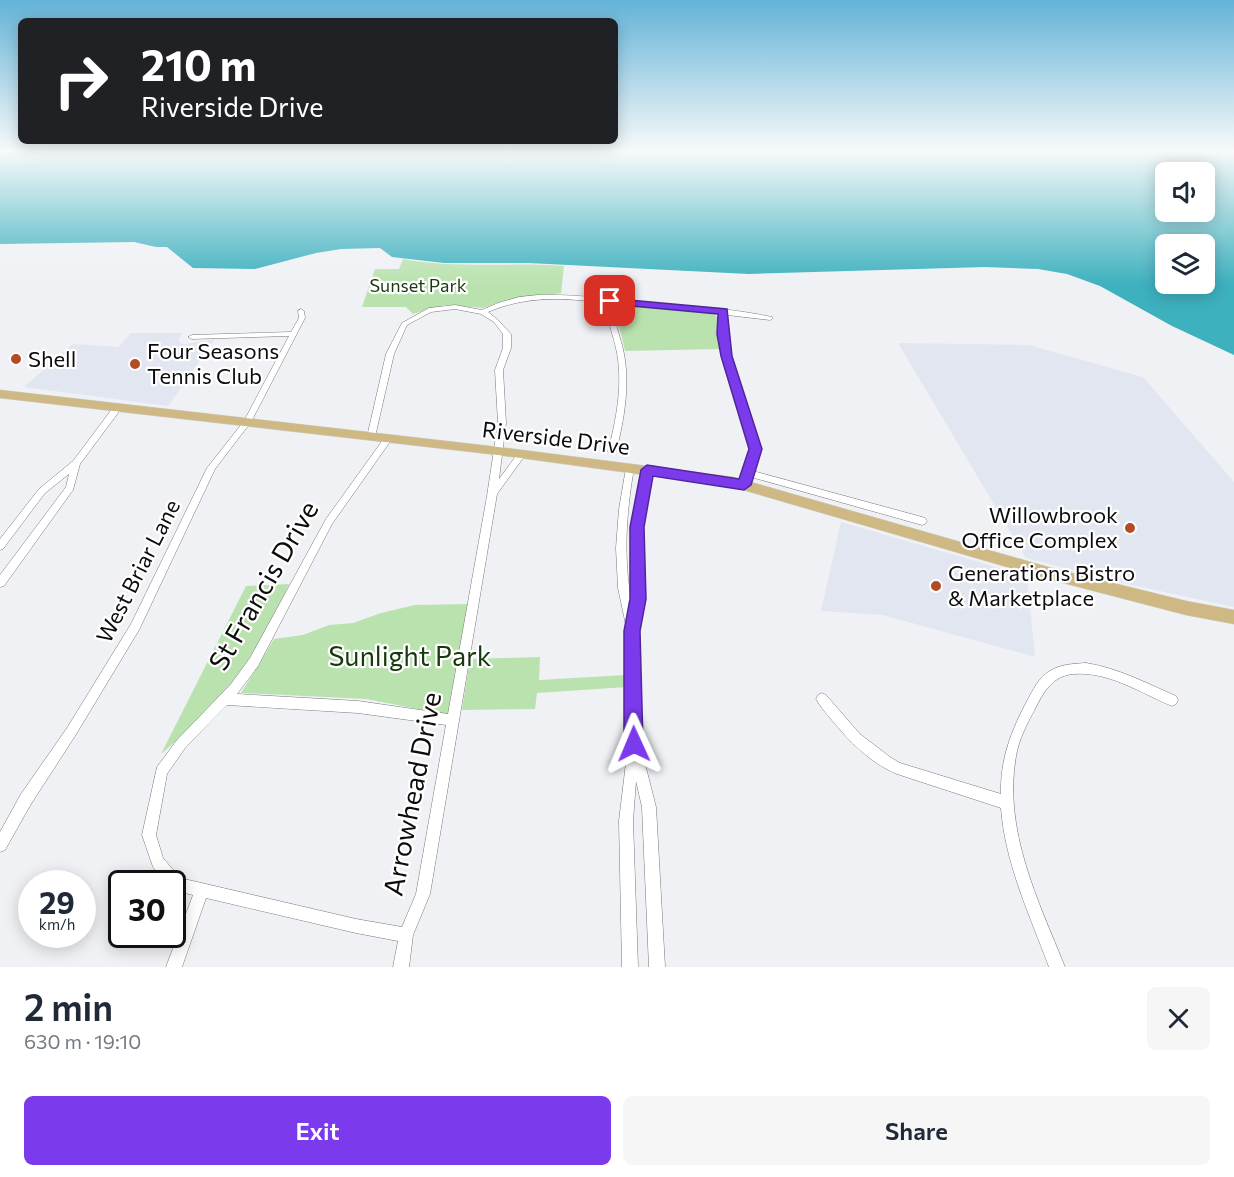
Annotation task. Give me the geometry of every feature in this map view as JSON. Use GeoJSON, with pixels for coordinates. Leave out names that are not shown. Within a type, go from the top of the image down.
{"type":"FeatureCollection","features":[{"type":"Feature","properties":{"kind":"main road","name":"Riverside Drive"},"geometry":{"type":"LineString","coordinates":[[0,394],[647,470],[746,479],[1048,573],[1186,609],[1234,617]]}},
{"type":"Feature","properties":{"kind":"street"},"geometry":{"type":"LineString","coordinates":[[371,437],[390,354],[404,324],[422,313],[445,307],[483,312],[507,302],[546,296],[580,296],[770,318]]}},
{"type":"Feature","properties":{"kind":"street"},"geometry":{"type":"LineString","coordinates":[[610,301],[609,309],[618,338],[623,378],[622,399],[612,452]]}},
{"type":"Feature","properties":{"kind":"street","name":"West Briar Lane"},"geometry":{"type":"LineString","coordinates":[[0,845],[135,627],[211,468],[247,423],[302,318],[301,311]]}},
{"type":"Feature","properties":{"kind":"street","name":"Arrowhead Drive"},"geometry":{"type":"LineString","coordinates":[[400,967],[406,935],[423,894],[492,496],[502,423],[499,370],[507,348],[507,334],[496,321],[483,312]]}},
{"type":"Feature","properties":{"kind":"street"},"geometry":{"type":"LineString","coordinates":[[724,312],[723,334],[726,356],[755,449],[746,479],[764,475],[922,521]]}},
{"type":"Feature","properties":{"kind":"street"},"geometry":{"type":"LineString","coordinates":[[192,337],[294,334]]}},
{"type":"Feature","properties":{"kind":"street"},"geometry":{"type":"LineString","coordinates":[[0,546],[42,492],[76,463],[118,407]]}},
{"type":"Feature","properties":{"kind":"street","name":"St Francis Drive"},"geometry":{"type":"LineString","coordinates":[[388,439],[329,522],[254,662],[225,699],[181,744],[161,771],[153,802],[149,835],[158,862],[176,884],[406,935]]}},
{"type":"Feature","properties":{"kind":"street"},"geometry":{"type":"LineString","coordinates":[[492,496],[506,473],[522,454]]}},
{"type":"Feature","properties":{"kind":"street"},"geometry":{"type":"LineString","coordinates":[[0,583],[70,488],[76,463]]}},
{"type":"Feature","properties":{"kind":"street"},"geometry":{"type":"LineString","coordinates":[[630,468],[620,522],[624,601],[632,631]]}},
{"type":"Feature","properties":{"kind":"street"},"geometry":{"type":"LineString","coordinates":[[630,967],[626,821],[634,744],[632,631],[638,599],[637,527],[647,470]]}},
{"type":"Feature","properties":{"kind":"street"},"geometry":{"type":"LineString","coordinates":[[1057,967],[1020,868],[1007,803],[1008,772],[1016,735],[1041,685],[1050,676],[1071,669],[1095,670],[1172,700]]}},
{"type":"Feature","properties":{"kind":"street"},"geometry":{"type":"LineString","coordinates":[[225,699],[358,707],[453,720]]}},
{"type":"Feature","properties":{"kind":"street"},"geometry":{"type":"LineString","coordinates":[[822,699],[858,743],[881,760],[897,768],[1007,803]]}},
{"type":"Feature","properties":{"kind":"street"},"geometry":{"type":"LineString","coordinates":[[634,744],[649,807],[657,967]]}},
{"type":"Feature","properties":{"kind":"street"},"geometry":{"type":"LineString","coordinates":[[174,967],[201,891]]}},
{"type":"Feature","properties":{"kind":"shaded area"},"geometry":{"type":"Polygon","coordinates":[[[131,333],[183,333],[179,338],[180,343],[185,344],[215,339],[168,406],[24,387],[73,344],[118,347],[131,333]]]}},
{"type":"Feature","properties":{"kind":"shaded area"},"geometry":{"type":"Polygon","coordinates":[[[898,343],[1029,345],[1143,377],[1234,482],[1234,607],[1123,583],[1026,558],[898,343]]]}},
{"type":"Feature","properties":{"kind":"shaded area"},"geometry":{"type":"Polygon","coordinates":[[[841,522],[1027,576],[1035,657],[883,615],[821,611],[841,522]]]}},
{"type":"Feature","properties":{"kind":"green space","name":"Sunset Park"},"geometry":{"type":"Polygon","coordinates":[[[403,259],[463,265],[564,266],[561,293],[499,302],[484,308],[445,305],[413,314],[406,307],[362,307],[375,269],[399,269],[403,259]]]}},
{"type":"Feature","properties":{"kind":"green space"},"geometry":{"type":"Polygon","coordinates":[[[619,304],[714,314],[717,317],[721,349],[625,351],[615,306],[619,304]]]}},
{"type":"Feature","properties":{"kind":"green space"},"geometry":{"type":"Polygon","coordinates":[[[289,584],[265,634],[236,677],[202,717],[161,754],[246,586],[289,584]]]}},
{"type":"Feature","properties":{"kind":"green space","name":"Sunlight Park"},"geometry":{"type":"Polygon","coordinates":[[[470,604],[449,715],[366,699],[241,693],[274,639],[303,635],[329,625],[353,623],[415,605],[470,604]]]}},
{"type":"Feature","properties":{"kind":"green space"},"geometry":{"type":"Polygon","coordinates":[[[540,657],[539,680],[626,675],[627,687],[537,693],[535,709],[462,710],[470,659],[540,657]]]}},
{"type":"Feature","properties":{"kind":"water"},"geometry":{"type":"Polygon","coordinates":[[[0,195],[1155,195],[1155,222],[1215,222],[1215,195],[1234,195],[1234,355],[1172,326],[1100,286],[1067,274],[1038,269],[985,267],[749,274],[528,263],[444,263],[392,257],[380,248],[341,249],[316,253],[255,269],[193,268],[167,247],[134,242],[0,244],[0,195]]]}},
{"type":"Feature","properties":{"kind":"place","name":"Shell"},"geometry":{"type":"Point","coordinates":[16,359]}},
{"type":"Feature","properties":{"kind":"place","name":"Four Seasons Tennis Club"},"geometry":{"type":"Point","coordinates":[135,364]}},
{"type":"Feature","properties":{"kind":"place","name":"Willowbrook Office Complex"},"geometry":{"type":"Point","coordinates":[1130,528]}},
{"type":"Feature","properties":{"kind":"place","name":"Generations Bistro & Marketplace"},"geometry":{"type":"Point","coordinates":[936,586]}},
{"type":"Feature","properties":{"kind":"route"},"geometry":{"type":"LineString","coordinates":[[610,301],[724,312],[723,334],[726,356],[755,449],[744,485],[647,470],[641,493],[637,527],[638,599],[632,631],[634,744]]}}]}
